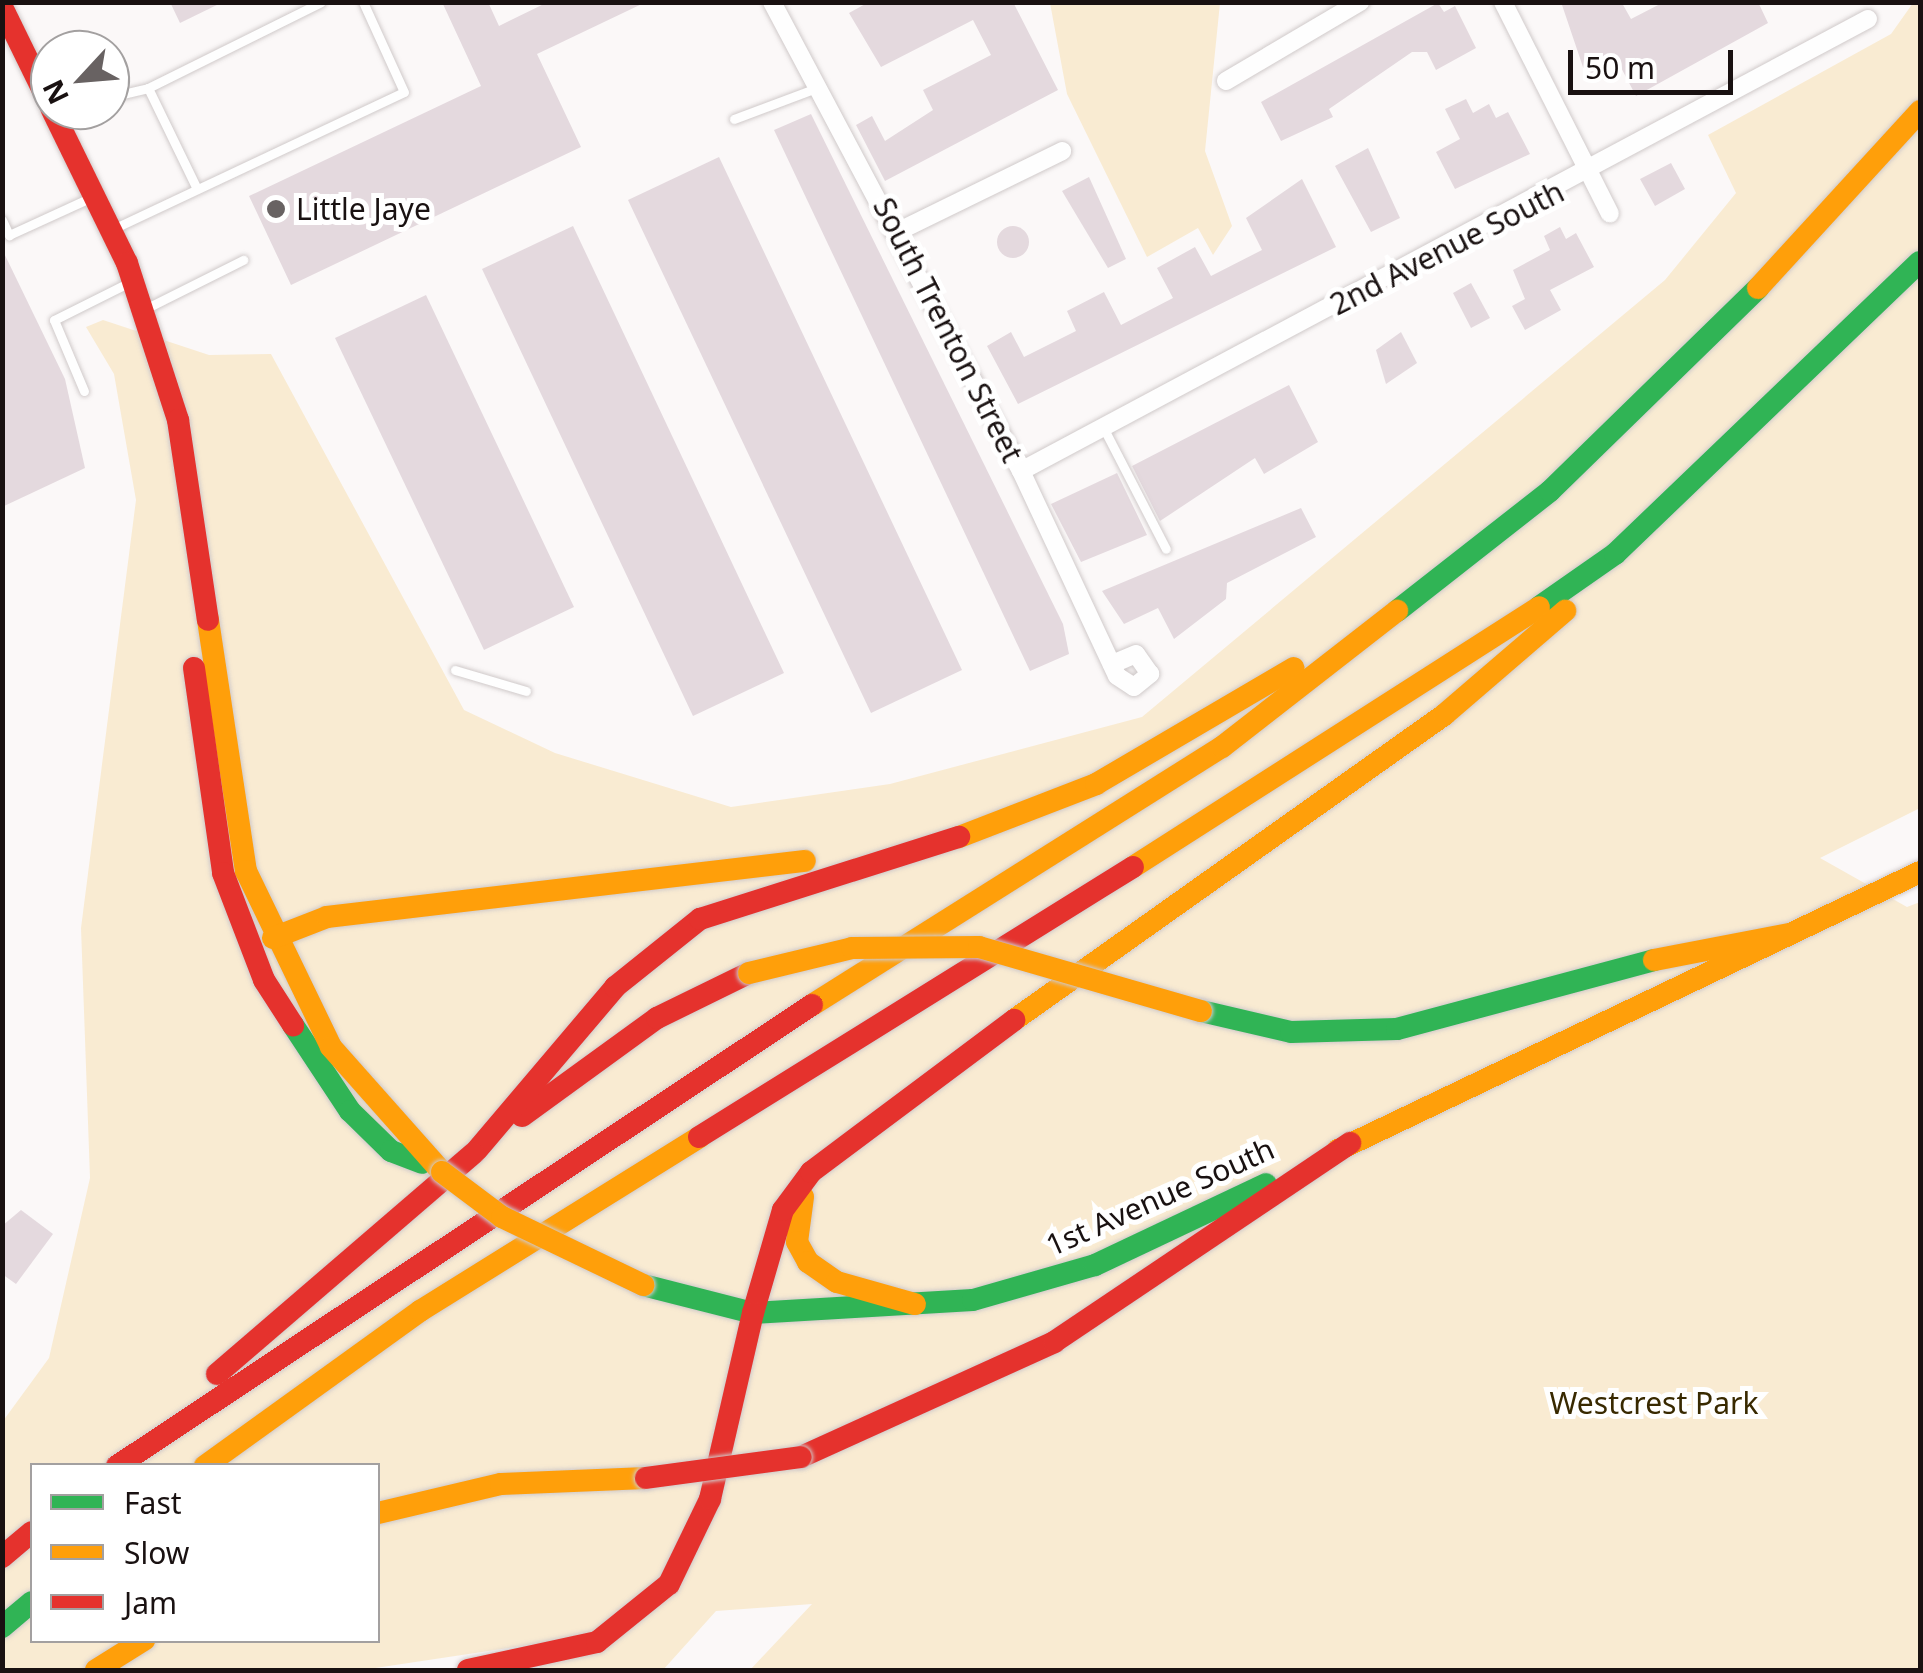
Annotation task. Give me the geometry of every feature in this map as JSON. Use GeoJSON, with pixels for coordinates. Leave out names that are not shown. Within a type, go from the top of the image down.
{"type":"FeatureCollection","features":[{"type":"Feature","properties":{"kind":"main road"},"geometry":{"type":"LineString","coordinates":[[2,8],[30,59]]}},
{"type":"Feature","properties":{"kind":"main road"},"geometry":{"type":"LineString","coordinates":[[118,1463],[684,1086],[1138,805],[1407,602],[1623,425],[1920,111]]}},
{"type":"Feature","properties":{"kind":"main road"},"geometry":{"type":"LineString","coordinates":[[67,130],[134,280],[178,420],[233,819],[273,938],[331,1047],[412,1146],[442,1172]]}},
{"type":"Feature","properties":{"kind":"main road"},"geometry":{"type":"LineString","coordinates":[[468,1670],[597,1642],[669,1584],[710,1499],[752,1312],[783,1210],[810,1172],[1088,961],[1444,715],[1580,598],[1615,554],[1920,262]]}},
{"type":"Feature","properties":{"kind":"main road"},"geometry":{"type":"LineString","coordinates":[[209,1463],[420,1311],[1310,762],[1615,554]]}},
{"type":"Feature","properties":{"kind":"main road"},"geometry":{"type":"LineString","coordinates":[[198,564],[188,614],[223,872],[264,980],[350,1112],[391,1150],[442,1172]]}},
{"type":"Feature","properties":{"kind":"main road"},"geometry":{"type":"LineString","coordinates":[[477,1150],[615,987],[672,938],[740,900],[916,848],[1096,784],[1407,602]]}},
{"type":"Feature","properties":{"kind":"main road"},"geometry":{"type":"LineString","coordinates":[[273,938],[327,918],[916,848]]}},
{"type":"Feature","properties":{"kind":"main road","name":"1st Avenue South"},"geometry":{"type":"LineString","coordinates":[[442,1172],[502,1217],[643,1285],[752,1312],[972,1300],[1094,1265],[1920,872]]}},
{"type":"Feature","properties":{"kind":"main road"},"geometry":{"type":"LineString","coordinates":[[117,1463],[477,1150],[657,1018],[749,973],[852,948],[979,947],[1201,1011],[1290,1032],[1397,1029],[1629,965],[1788,934]]}},
{"type":"Feature","properties":{"kind":"main road"},"geometry":{"type":"LineString","coordinates":[[380,1513],[501,1484],[646,1478],[801,1457],[1054,1342],[1350,1144]]}},
{"type":"Feature","properties":{"kind":"main road"},"geometry":{"type":"LineString","coordinates":[[810,1172],[797,1228],[808,1262],[837,1282],[915,1304]]}},
{"type":"Feature","properties":{"kind":"main road"},"geometry":{"type":"LineString","coordinates":[[2,1557],[30,1534]]}},
{"type":"Feature","properties":{"kind":"main road"},"geometry":{"type":"LineString","coordinates":[[2,1627],[30,1604]]}},
{"type":"Feature","properties":{"kind":"main road"},"geometry":{"type":"LineString","coordinates":[[96,1670],[139,1643]]}},
{"type":"Feature","properties":{"kind":"street"},"geometry":{"type":"LineString","coordinates":[[1226,81],[1360,2]]}},
{"type":"Feature","properties":{"kind":"street"},"geometry":{"type":"LineString","coordinates":[[1503,2],[1610,214]]}},
{"type":"Feature","properties":{"kind":"street","name":"South Trenton Street"},"geometry":{"type":"LineString","coordinates":[[776,4],[1020,471],[1112,664]]}},
{"type":"Feature","properties":{"kind":"street","name":"2nd Avenue South"},"geometry":{"type":"LineString","coordinates":[[1020,471],[1591,174],[1868,19]]}},
{"type":"Feature","properties":{"kind":"street"},"geometry":{"type":"LineString","coordinates":[[897,232],[1062,151]]}},
{"type":"Feature","properties":{"kind":"lane"},"geometry":{"type":"LineString","coordinates":[[130,92],[148,88],[321,2]]}},
{"type":"Feature","properties":{"kind":"lane"},"geometry":{"type":"LineString","coordinates":[[111,230],[404,92],[363,2]]}},
{"type":"Feature","properties":{"kind":"lane"},"geometry":{"type":"LineString","coordinates":[[734,119],[821,86]]}},
{"type":"Feature","properties":{"kind":"lane"},"geometry":{"type":"LineString","coordinates":[[148,88],[197,189]]}},
{"type":"Feature","properties":{"kind":"lane"},"geometry":{"type":"LineString","coordinates":[[2,220],[10,235],[94,196]]}},
{"type":"Feature","properties":{"kind":"lane"},"geometry":{"type":"LineString","coordinates":[[145,309],[243,260]]}},
{"type":"Feature","properties":{"kind":"lane"},"geometry":{"type":"LineString","coordinates":[[84,391],[54,320],[134,280]]}},
{"type":"Feature","properties":{"kind":"lane"},"geometry":{"type":"LineString","coordinates":[[1103,427],[1166,549]]}},
{"type":"Feature","properties":{"kind":"lane"},"geometry":{"type":"LineString","coordinates":[[455,670],[526,690]]}},
{"type":"Feature","properties":{"kind":"green space"},"geometry":{"type":"Polygon","coordinates":[[[1050,3],[1220,3],[1205,151],[1232,226],[1213,255],[1198,228],[1147,257],[1067,94],[1050,3]]]}},
{"type":"Feature","properties":{"kind":"green space","name":"Westcrest Park"},"geometry":{"type":"Polygon","coordinates":[[[1913,3],[1920,3],[1920,808],[1820,858],[1907,907],[1920,902],[1920,1670],[750,1670],[812,1604],[716,1611],[663,1670],[540,1670],[534,1644],[362,1670],[3,1670],[3,1421],[49,1358],[90,1178],[81,928],[136,500],[114,374],[86,327],[103,320],[209,355],[271,354],[464,710],[555,753],[731,807],[890,784],[1142,717],[1665,280],[1736,193],[1708,135],[1891,34],[1913,3]]]}},
{"type":"Feature","properties":{"kind":"building"},"geometry":{"type":"Polygon","coordinates":[[[170,2],[223,2],[180,23],[170,2]]]}},
{"type":"Feature","properties":{"kind":"building"},"geometry":{"type":"Polygon","coordinates":[[[442,2],[488,2],[499,26],[548,2],[646,2],[537,54],[581,147],[291,285],[249,196],[481,86],[442,2]]]}},
{"type":"Feature","properties":{"kind":"building"},"geometry":{"type":"Polygon","coordinates":[[[869,2],[1013,2],[1058,90],[885,181],[856,125],[872,116],[885,141],[933,110],[923,90],[991,55],[973,20],[881,67],[849,13],[869,2]]]}},
{"type":"Feature","properties":{"kind":"building"},"geometry":{"type":"Polygon","coordinates":[[[1561,2],[1622,3],[1631,19],[1664,2],[1758,2],[1768,23],[1636,96],[1617,60],[1586,76],[1561,2]]]}},
{"type":"Feature","properties":{"kind":"building"},"geometry":{"type":"Polygon","coordinates":[[[1438,3],[1444,12],[1455,6],[1476,48],[1436,70],[1427,52],[1412,52],[1329,109],[1333,117],[1281,141],[1261,102],[1438,3]]]}},
{"type":"Feature","properties":{"kind":"building"},"geometry":{"type":"Polygon","coordinates":[[[1466,99],[1473,113],[1489,104],[1496,118],[1508,112],[1530,154],[1455,189],[1436,152],[1460,139],[1445,109],[1466,99]]]}},
{"type":"Feature","properties":{"kind":"building"},"geometry":{"type":"Polygon","coordinates":[[[811,114],[1063,624],[1069,654],[1030,671],[774,130],[811,114]]]}},
{"type":"Feature","properties":{"kind":"building"},"geometry":{"type":"Polygon","coordinates":[[[1368,148],[1400,218],[1371,232],[1335,166],[1368,148]]]}},
{"type":"Feature","properties":{"kind":"building"},"geometry":{"type":"Polygon","coordinates":[[[719,157],[962,670],[871,713],[628,200],[719,157]]]}},
{"type":"Feature","properties":{"kind":"building"},"geometry":{"type":"Polygon","coordinates":[[[1671,163],[1685,189],[1655,206],[1640,179],[1671,163]]]}},
{"type":"Feature","properties":{"kind":"building"},"geometry":{"type":"Polygon","coordinates":[[[1089,177],[1126,259],[1108,268],[1062,191],[1089,177]]]}},
{"type":"Feature","properties":{"kind":"building"},"geometry":{"type":"Polygon","coordinates":[[[1302,179],[1336,247],[1018,404],[987,346],[1011,332],[1024,357],[1076,331],[1067,311],[1104,292],[1121,325],[1173,298],[1157,268],[1195,247],[1211,276],[1262,250],[1246,218],[1302,179]]]}},
{"type":"Feature","properties":{"kind":"building"},"geometry":{"type":"Polygon","coordinates":[[[573,226],[784,673],[693,716],[482,269],[573,226]]]}},
{"type":"Feature","properties":{"kind":"building"},"geometry":{"type":"Polygon","coordinates":[[[1013,226],[1024,231],[1029,242],[1024,253],[1013,258],[1002,253],[997,242],[1002,231],[1013,226]]]}},
{"type":"Feature","properties":{"kind":"building"},"geometry":{"type":"Polygon","coordinates":[[[1560,227],[1566,239],[1576,233],[1594,267],[1550,290],[1561,310],[1525,330],[1512,306],[1525,299],[1513,270],[1550,250],[1544,236],[1560,227]]]}},
{"type":"Feature","properties":{"kind":"building"},"geometry":{"type":"Polygon","coordinates":[[[2,249],[65,379],[85,468],[2,507],[2,249]]]}},
{"type":"Feature","properties":{"kind":"building"},"geometry":{"type":"Polygon","coordinates":[[[1471,283],[1490,318],[1471,328],[1453,293],[1471,283]]]}},
{"type":"Feature","properties":{"kind":"building"},"geometry":{"type":"Polygon","coordinates":[[[426,295],[574,607],[484,650],[335,338],[426,295]]]}},
{"type":"Feature","properties":{"kind":"building"},"geometry":{"type":"Polygon","coordinates":[[[1401,332],[1417,363],[1386,384],[1376,350],[1401,332]]]}},
{"type":"Feature","properties":{"kind":"building"},"geometry":{"type":"Polygon","coordinates":[[[1289,385],[1318,442],[1264,474],[1255,458],[1160,521],[1132,466],[1289,385]]]}},
{"type":"Feature","properties":{"kind":"building"},"geometry":{"type":"Polygon","coordinates":[[[1117,473],[1147,535],[1081,562],[1051,504],[1117,473]]]}},
{"type":"Feature","properties":{"kind":"building"},"geometry":{"type":"Polygon","coordinates":[[[1301,508],[1316,537],[1227,583],[1226,599],[1174,639],[1158,608],[1124,624],[1102,591],[1301,508]]]}},
{"type":"Feature","properties":{"kind":"building"},"geometry":{"type":"Polygon","coordinates":[[[21,1210],[53,1234],[16,1284],[2,1274],[2,1226],[21,1210]]]}},
{"type":"Feature","properties":{"kind":"traffic: fast"},"geometry":{"type":"LineString","coordinates":[[1539,607],[1615,554],[1920,262]]}},
{"type":"Feature","properties":{"kind":"traffic: fast"},"geometry":{"type":"LineString","coordinates":[[1397,611],[1550,491],[1758,288]]}},
{"type":"Feature","properties":{"kind":"traffic: fast"},"geometry":{"type":"LineString","coordinates":[[1201,1011],[1291,1032],[1397,1029],[1654,960]]}},
{"type":"Feature","properties":{"kind":"traffic: fast"},"geometry":{"type":"LineString","coordinates":[[293,1025],[350,1111],[391,1151],[422,1163]]}},
{"type":"Feature","properties":{"kind":"traffic: fast"},"geometry":{"type":"LineString","coordinates":[[643,1285],[753,1313],[973,1300],[1095,1265],[1266,1184]]}},
{"type":"Feature","properties":{"kind":"traffic: fast"},"geometry":{"type":"LineString","coordinates":[[2,1627],[30,1604]]}},
{"type":"Feature","properties":{"kind":"traffic: slow"},"geometry":{"type":"LineString","coordinates":[[1758,288],[1920,111]]}},
{"type":"Feature","properties":{"kind":"traffic: slow"},"geometry":{"type":"LineString","coordinates":[[1133,867],[1539,607]]}},
{"type":"Feature","properties":{"kind":"traffic: slow"},"geometry":{"type":"LineString","coordinates":[[812,1005],[1222,747],[1397,611]]}},
{"type":"Feature","properties":{"kind":"traffic: slow"},"geometry":{"type":"LineString","coordinates":[[1014,1020],[1444,715],[1565,611]]}},
{"type":"Feature","properties":{"kind":"traffic: slow"},"geometry":{"type":"LineString","coordinates":[[208,620],[246,871],[331,1047],[442,1172]]}},
{"type":"Feature","properties":{"kind":"traffic: slow"},"geometry":{"type":"LineString","coordinates":[[959,837],[1096,784],[1294,668]]}},
{"type":"Feature","properties":{"kind":"traffic: slow"},"geometry":{"type":"LineString","coordinates":[[273,938],[327,917],[805,861]]}},
{"type":"Feature","properties":{"kind":"traffic: slow"},"geometry":{"type":"LineString","coordinates":[[1338,1150],[1920,872]]}},
{"type":"Feature","properties":{"kind":"traffic: slow"},"geometry":{"type":"LineString","coordinates":[[1654,960],[1789,934]]}},
{"type":"Feature","properties":{"kind":"traffic: slow"},"geometry":{"type":"LineString","coordinates":[[749,973],[852,948],[979,947],[1201,1011]]}},
{"type":"Feature","properties":{"kind":"traffic: slow"},"geometry":{"type":"LineString","coordinates":[[209,1463],[420,1311],[699,1137]]}},
{"type":"Feature","properties":{"kind":"traffic: slow"},"geometry":{"type":"LineString","coordinates":[[442,1172],[502,1217],[643,1285]]}},
{"type":"Feature","properties":{"kind":"traffic: slow"},"geometry":{"type":"LineString","coordinates":[[803,1197],[797,1242],[808,1262],[837,1282],[915,1304]]}},
{"type":"Feature","properties":{"kind":"traffic: slow"},"geometry":{"type":"LineString","coordinates":[[380,1513],[501,1484],[646,1478]]}},
{"type":"Feature","properties":{"kind":"traffic: slow"},"geometry":{"type":"LineString","coordinates":[[96,1670],[139,1643]]}},
{"type":"Feature","properties":{"kind":"traffic: jam"},"geometry":{"type":"LineString","coordinates":[[2,7],[30,64]]}},
{"type":"Feature","properties":{"kind":"traffic: jam"},"geometry":{"type":"LineString","coordinates":[[62,130],[127,263],[178,420],[208,620]]}},
{"type":"Feature","properties":{"kind":"traffic: jam"},"geometry":{"type":"LineString","coordinates":[[194,668],[223,873],[264,980],[293,1025]]}},
{"type":"Feature","properties":{"kind":"traffic: jam"},"geometry":{"type":"LineString","coordinates":[[477,1150],[615,987],[700,919],[959,837]]}},
{"type":"Feature","properties":{"kind":"traffic: jam"},"geometry":{"type":"LineString","coordinates":[[699,1137],[1133,867]]}},
{"type":"Feature","properties":{"kind":"traffic: jam"},"geometry":{"type":"LineString","coordinates":[[522,1116],[657,1018],[749,973]]}},
{"type":"Feature","properties":{"kind":"traffic: jam"},"geometry":{"type":"LineString","coordinates":[[122,1463],[812,1005]]}},
{"type":"Feature","properties":{"kind":"traffic: jam"},"geometry":{"type":"LineString","coordinates":[[753,1313],[783,1210],[811,1172],[1014,1020]]}},
{"type":"Feature","properties":{"kind":"traffic: jam"},"geometry":{"type":"LineString","coordinates":[[801,1457],[1054,1342],[1350,1143]]}},
{"type":"Feature","properties":{"kind":"traffic: jam"},"geometry":{"type":"LineString","coordinates":[[217,1374],[473,1154]]}},
{"type":"Feature","properties":{"kind":"traffic: jam"},"geometry":{"type":"LineString","coordinates":[[468,1670],[597,1642],[669,1584],[710,1499],[753,1313]]}},
{"type":"Feature","properties":{"kind":"traffic: jam"},"geometry":{"type":"LineString","coordinates":[[646,1478],[801,1457]]}},
{"type":"Feature","properties":{"kind":"traffic: jam"},"geometry":{"type":"LineString","coordinates":[[2,1557],[30,1534]]}},
{"type":"Feature","properties":{"kind":"place","name":"Little Jaye"},"geometry":{"type":"Point","coordinates":[276,209]}}]}
